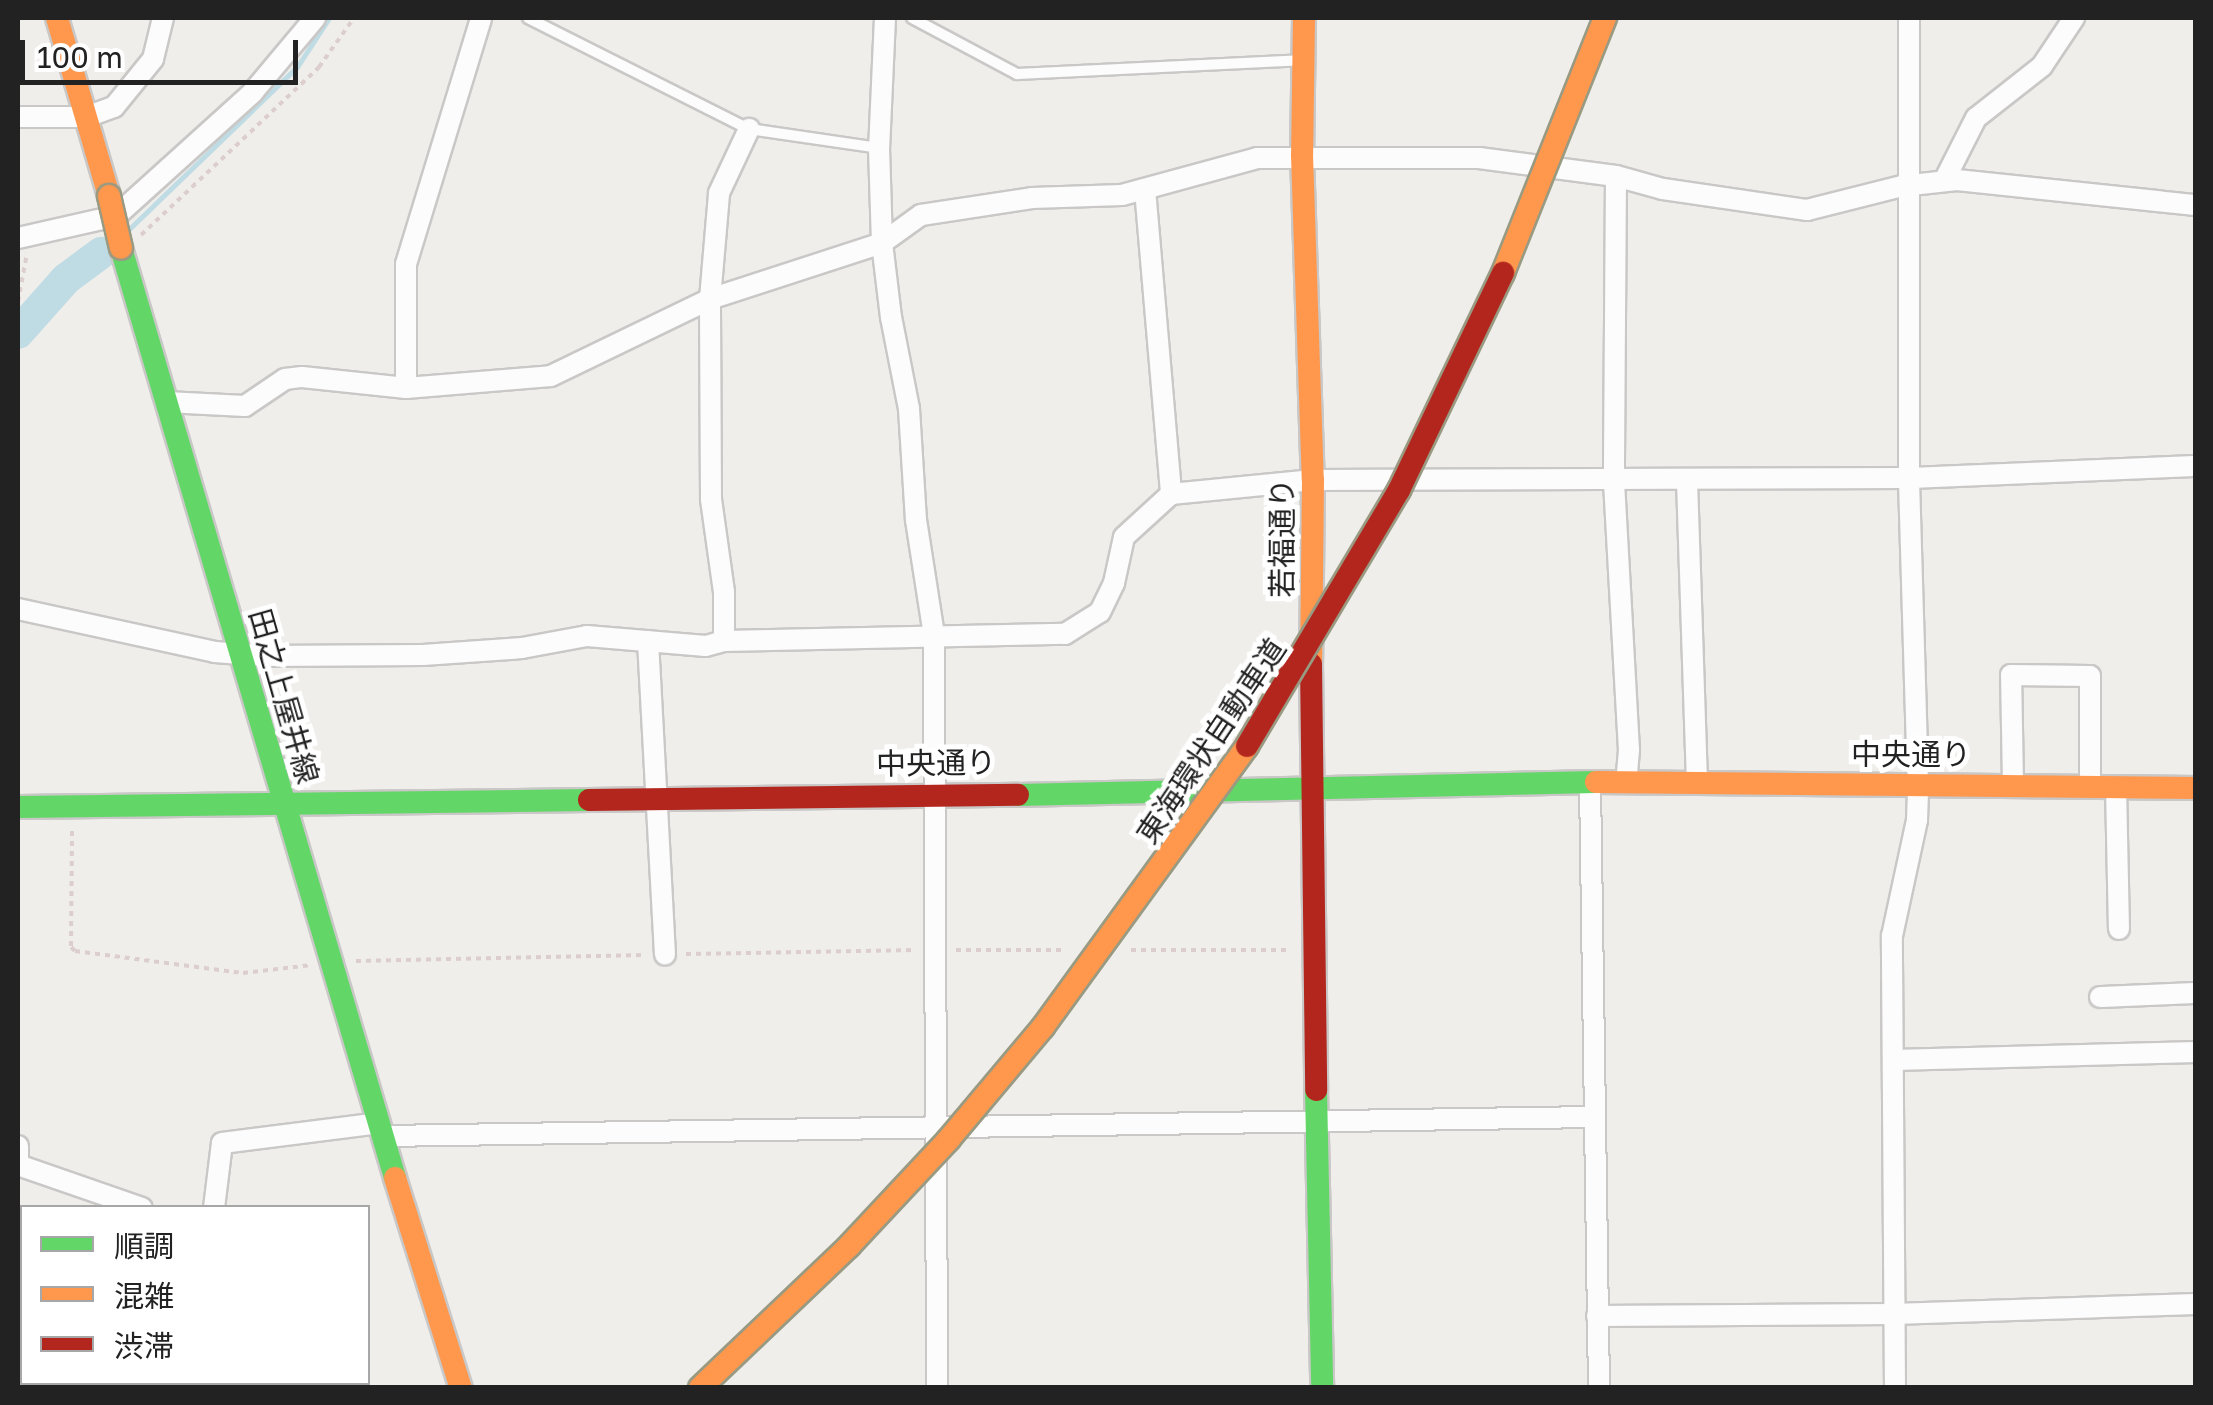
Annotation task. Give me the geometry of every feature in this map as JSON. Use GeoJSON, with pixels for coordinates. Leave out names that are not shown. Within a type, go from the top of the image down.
{"type":"FeatureCollection","features":[{"type":"Feature","properties":{"kind":"main road","name":"田之上屋井線"},"geometry":{"type":"LineString","coordinates":[[57,18],[432,1308],[461,1388]]}},
{"type":"Feature","properties":{"kind":"main road","name":"若福通り"},"geometry":{"type":"LineString","coordinates":[[1304,18],[1302,155],[1312,480],[1310,791],[1322,1388]]}},
{"type":"Feature","properties":{"kind":"main road","name":"東海環状自動車道"},"geometry":{"type":"LineString","coordinates":[[700,1388],[848,1246],[948,1139],[1064,998],[1232,768],[1326,619],[1425,436],[1534,205],[1605,18]]}},
{"type":"Feature","properties":{"kind":"main road","name":"中央通り"},"geometry":{"type":"LineString","coordinates":[[18,806],[1310,791],[1590,782],[2196,788]]}},
{"type":"Feature","properties":{"kind":"street"},"geometry":{"type":"LineString","coordinates":[[18,117],[86,118],[114,107],[153,60],[163,18]]}},
{"type":"Feature","properties":{"kind":"street"},"geometry":{"type":"LineString","coordinates":[[406,388],[406,264],[481,18]]}},
{"type":"Feature","properties":{"kind":"street"},"geometry":{"type":"LineString","coordinates":[[885,18],[879,148],[882,243],[890,318],[910,409],[916,520],[934,635],[937,1388]]}},
{"type":"Feature","properties":{"kind":"street"},"geometry":{"type":"LineString","coordinates":[[1895,1388],[1892,936],[1917,820],[1918,784],[1909,478],[1909,18]]}},
{"type":"Feature","properties":{"kind":"street"},"geometry":{"type":"LineString","coordinates":[[1944,181],[1976,118],[2042,66],[2074,18]]}},
{"type":"Feature","properties":{"kind":"street"},"geometry":{"type":"LineString","coordinates":[[24,237],[116,216],[253,92],[306,19]]}},
{"type":"Feature","properties":{"kind":"street"},"geometry":{"type":"LineString","coordinates":[[724,642],[724,592],[710,499],[710,299],[719,193],[749,128]]}},
{"type":"Feature","properties":{"kind":"street"},"geometry":{"type":"LineString","coordinates":[[166,402],[245,406],[285,380],[302,377],[406,388],[551,376],[710,299],[882,243],[922,215],[960,207],[1145,189],[1257,158],[1479,158],[1616,176],[1664,189],[1807,210],[1902,186],[1944,181],[2196,205]]}},
{"type":"Feature","properties":{"kind":"street"},"geometry":{"type":"LineString","coordinates":[[1616,176],[1614,482],[1629,750],[1626,783]]}},
{"type":"Feature","properties":{"kind":"street"},"geometry":{"type":"LineString","coordinates":[[1145,189],[1171,494]]}},
{"type":"Feature","properties":{"kind":"street"},"geometry":{"type":"LineString","coordinates":[[18,608],[215,652],[241,654],[423,654],[522,648],[587,636],[706,646],[724,642],[1065,634],[1100,612],[1114,583],[1124,537],[1171,494],[1312,480],[1614,482],[1909,478],[2196,466]]}},
{"type":"Feature","properties":{"kind":"street"},"geometry":{"type":"LineString","coordinates":[[1687,481],[1697,784]]}},
{"type":"Feature","properties":{"kind":"street"},"geometry":{"type":"LineString","coordinates":[[648,641],[665,955]]}},
{"type":"Feature","properties":{"kind":"street"},"geometry":{"type":"LineString","coordinates":[[2013,786],[2010,675],[2090,676],[2090,787]]}},
{"type":"Feature","properties":{"kind":"street"},"geometry":{"type":"LineString","coordinates":[[1590,782],[1598,1388]]}},
{"type":"Feature","properties":{"kind":"street"},"geometry":{"type":"LineString","coordinates":[[2116,787],[2119,928]]}},
{"type":"Feature","properties":{"kind":"street"},"geometry":{"type":"LineString","coordinates":[[2100,997],[2196,993]]}},
{"type":"Feature","properties":{"kind":"street"},"geometry":{"type":"LineString","coordinates":[[1894,1060],[2196,1052]]}},
{"type":"Feature","properties":{"kind":"street"},"geometry":{"type":"LineString","coordinates":[[214,1205],[222,1143],[382,1130],[1594,1117]]}},
{"type":"Feature","properties":{"kind":"street"},"geometry":{"type":"LineString","coordinates":[[18,1146],[18,1165],[133,1205]]}},
{"type":"Feature","properties":{"kind":"street"},"geometry":{"type":"LineString","coordinates":[[1596,1316],[1894,1314],[2196,1304]]}},
{"type":"Feature","properties":{"kind":"lane"},"geometry":{"type":"LineString","coordinates":[[528,18],[749,128],[879,148]]}},
{"type":"Feature","properties":{"kind":"lane"},"geometry":{"type":"LineString","coordinates":[[912,18],[1017,74],[1304,60]]}},
{"type":"Feature","properties":{"kind":"path"},"geometry":{"type":"LineString","coordinates":[[122,251],[320,67],[354,18]]}},
{"type":"Feature","properties":{"kind":"path"},"geometry":{"type":"LineString","coordinates":[[18,302],[24,237]]}},
{"type":"Feature","properties":{"kind":"path"},"geometry":{"type":"LineString","coordinates":[[72,806],[71,947],[75,951],[243,973],[333,961],[1068,950]]}},
{"type":"Feature","properties":{"kind":"path"},"geometry":{"type":"LineString","coordinates":[[1125,950],[1316,950]]}},
{"type":"Feature","properties":{"kind":"waterway"},"geometry":{"type":"LineString","coordinates":[[126,232],[297,67],[329,18]]}},
{"type":"Feature","properties":{"kind":"waterway"},"geometry":{"type":"LineString","coordinates":[[18,333],[66,279],[101,253]]}},
{"type":"Feature","properties":{"kind":"traffic: fast"},"geometry":{"type":"LineString","coordinates":[[121,248],[395,1178]]}},
{"type":"Feature","properties":{"kind":"traffic: fast"},"geometry":{"type":"LineString","coordinates":[[1018,795],[1596,782]]}},
{"type":"Feature","properties":{"kind":"traffic: fast"},"geometry":{"type":"LineString","coordinates":[[18,807],[589,800]]}},
{"type":"Feature","properties":{"kind":"traffic: fast"},"geometry":{"type":"LineString","coordinates":[[1316,1090],[1322,1388]]}},
{"type":"Feature","properties":{"kind":"traffic: slow"},"geometry":{"type":"LineString","coordinates":[[57,18],[109,196]]}},
{"type":"Feature","properties":{"kind":"traffic: slow"},"geometry":{"type":"LineString","coordinates":[[1304,18],[1302,155],[1313,480],[1311,664]]}},
{"type":"Feature","properties":{"kind":"traffic: slow"},"geometry":{"type":"LineString","coordinates":[[1503,273],[1605,18]]}},
{"type":"Feature","properties":{"kind":"traffic: slow"},"geometry":{"type":"LineString","coordinates":[[109,196],[121,248]]}},
{"type":"Feature","properties":{"kind":"traffic: slow"},"geometry":{"type":"LineString","coordinates":[[700,1388],[849,1246],[949,1139],[1043,1027],[1247,746]]}},
{"type":"Feature","properties":{"kind":"traffic: slow"},"geometry":{"type":"LineString","coordinates":[[1596,782],[2196,788]]}},
{"type":"Feature","properties":{"kind":"traffic: slow"},"geometry":{"type":"LineString","coordinates":[[395,1178],[461,1388]]}},
{"type":"Feature","properties":{"kind":"traffic: jam"},"geometry":{"type":"LineString","coordinates":[[1247,746],[1399,490],[1503,273]]}},
{"type":"Feature","properties":{"kind":"traffic: jam"},"geometry":{"type":"LineString","coordinates":[[1311,664],[1316,1090]]}},
{"type":"Feature","properties":{"kind":"traffic: jam"},"geometry":{"type":"LineString","coordinates":[[589,800],[1018,795]]}}]}
